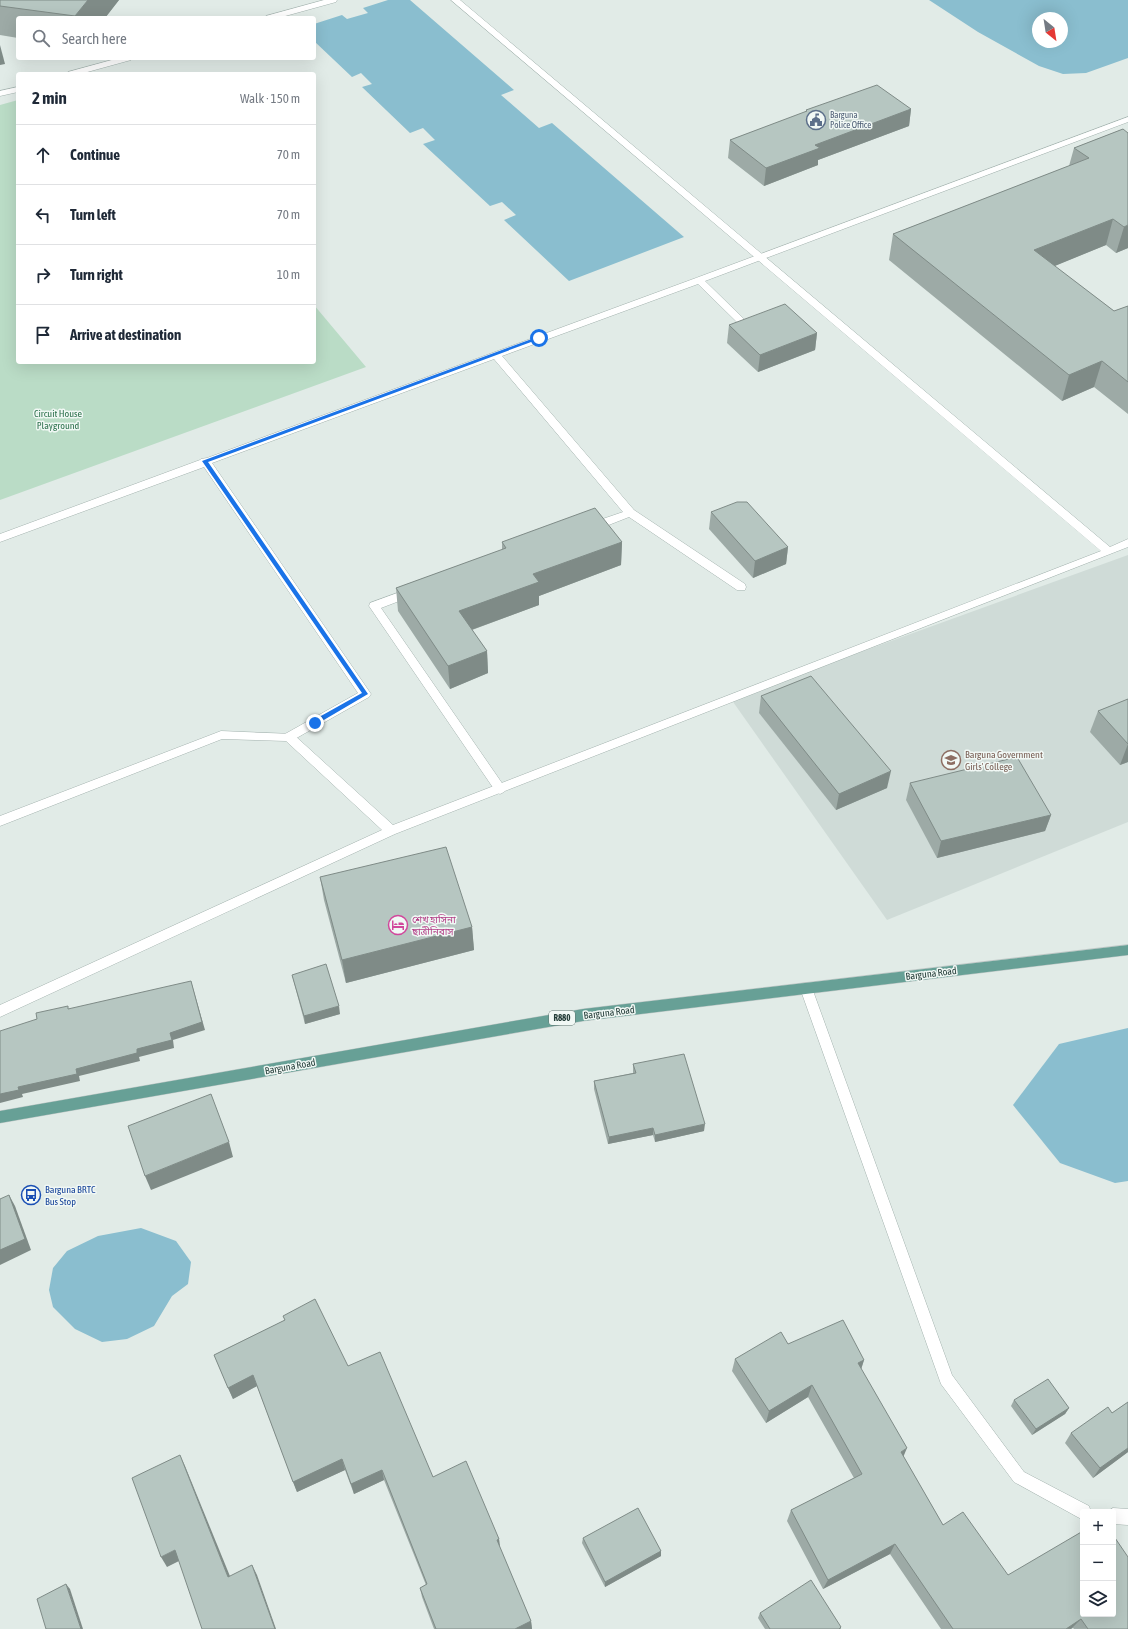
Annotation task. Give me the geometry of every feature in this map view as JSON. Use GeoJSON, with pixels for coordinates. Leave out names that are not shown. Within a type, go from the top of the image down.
{"type":"FeatureCollection","features":[{"type":"Feature","properties":{"kind":"main road","name":"Barguna Road"},"geometry":{"type":"LineString","coordinates":[[0,1117],[582,1015],[1128,950]]}},
{"type":"Feature","properties":{"kind":"street"},"geometry":{"type":"LineString","coordinates":[[276,16],[333,0]]}},
{"type":"Feature","properties":{"kind":"street"},"geometry":{"type":"LineString","coordinates":[[455,0],[1109,552]]}},
{"type":"Feature","properties":{"kind":"street"},"geometry":{"type":"LineString","coordinates":[[78,72],[121,60]]}},
{"type":"Feature","properties":{"kind":"street"},"geometry":{"type":"LineString","coordinates":[[0,94],[16,90]]}},
{"type":"Feature","properties":{"kind":"street"},"geometry":{"type":"LineString","coordinates":[[0,538],[1128,120]]}},
{"type":"Feature","properties":{"kind":"street"},"geometry":{"type":"LineString","coordinates":[[699,280],[746,326]]}},
{"type":"Feature","properties":{"kind":"street"},"geometry":{"type":"LineString","coordinates":[[496,354],[630,513],[741,587]]}},
{"type":"Feature","properties":{"kind":"street"},"geometry":{"type":"LineString","coordinates":[[0,821],[221,735],[289,738],[365,694],[205,461]]}},
{"type":"Feature","properties":{"kind":"street"},"geometry":{"type":"LineString","coordinates":[[579,531],[630,513]]}},
{"type":"Feature","properties":{"kind":"street"},"geometry":{"type":"LineString","coordinates":[[0,1011],[391,831],[1109,552],[1128,542]]}},
{"type":"Feature","properties":{"kind":"street"},"geometry":{"type":"LineString","coordinates":[[425,587],[374,606],[500,789]]}},
{"type":"Feature","properties":{"kind":"street"},"geometry":{"type":"LineString","coordinates":[[289,738],[391,831]]}},
{"type":"Feature","properties":{"kind":"street"},"geometry":{"type":"LineString","coordinates":[[806,988],[946,1379],[1020,1477],[1080,1510]]}},
{"type":"Feature","properties":{"kind":"street"},"geometry":{"type":"LineString","coordinates":[[1116,1516],[1128,1517]]}},
{"type":"Feature","properties":{"kind":"shaded area","name":"Barguna Government Girls' College"},"geometry":{"type":"Polygon","coordinates":[[[1128,555],[1128,822],[887,920],[731,699],[1128,555]]]}},
{"type":"Feature","properties":{"kind":"green space","name":"Circuit House Playground"},"geometry":{"type":"Polygon","coordinates":[[[16,101],[16,364],[316,364],[316,307],[366,367],[0,500],[0,105],[16,101]]]}},
{"type":"Feature","properties":{"kind":"water"},"geometry":{"type":"Polygon","coordinates":[[[388,0],[410,0],[514,90],[501,95],[539,128],[552,123],[684,237],[569,281],[504,220],[516,215],[502,202],[490,206],[423,144],[435,140],[423,128],[410,133],[362,87],[372,84],[361,73],[352,77],[316,43],[316,23],[342,15],[347,19],[368,13],[363,8],[388,0]]]}},
{"type":"Feature","properties":{"kind":"water"},"geometry":{"type":"Polygon","coordinates":[[[929,0],[1128,0],[1128,58],[1086,73],[1063,74],[1039,66],[978,32],[929,0]]]}},
{"type":"Feature","properties":{"kind":"water"},"geometry":{"type":"Polygon","coordinates":[[[1128,1028],[1128,1181],[1115,1183],[1060,1163],[1013,1105],[1059,1044],[1128,1028]]]}},
{"type":"Feature","properties":{"kind":"water"},"geometry":{"type":"Polygon","coordinates":[[[141,1228],[176,1241],[191,1262],[188,1284],[172,1296],[154,1326],[127,1339],[102,1342],[75,1329],[53,1307],[49,1290],[53,1268],[67,1251],[98,1236],[141,1228]]]}},
{"type":"Feature","properties":{"kind":"building"},"geometry":{"type":"Polygon","coordinates":[[[0,0],[88,0],[75,16],[0,6],[0,0]]]}},
{"type":"Feature","properties":{"kind":"building"},"geometry":{"type":"Polygon","coordinates":[[[877,85],[911,109],[815,145],[820,148],[766,168],[730,140],[807,111],[806,110],[877,85]]]}},
{"type":"Feature","properties":{"kind":"building"},"geometry":{"type":"Polygon","coordinates":[[[1123,129],[1128,133],[1128,225],[1124,227],[1113,219],[1034,250],[1114,311],[1128,306],[1128,382],[1102,361],[1069,375],[893,234],[1089,158],[1074,148],[1123,129]]]}},
{"type":"Feature","properties":{"kind":"building"},"geometry":{"type":"Polygon","coordinates":[[[785,304],[817,333],[760,355],[729,325],[785,304]]]}},
{"type":"Feature","properties":{"kind":"building"},"geometry":{"type":"Polygon","coordinates":[[[737,502],[747,502],[788,547],[755,561],[711,512],[737,502]]]}},
{"type":"Feature","properties":{"kind":"building"},"geometry":{"type":"Polygon","coordinates":[[[595,508],[622,542],[533,574],[539,582],[459,611],[487,651],[448,666],[396,588],[506,548],[502,542],[595,508]]]}},
{"type":"Feature","properties":{"kind":"building"},"geometry":{"type":"Polygon","coordinates":[[[811,676],[891,771],[839,794],[761,696],[811,676]]]}},
{"type":"Feature","properties":{"kind":"building"},"geometry":{"type":"Polygon","coordinates":[[[1128,699],[1128,744],[1098,711],[1128,699]]]}},
{"type":"Feature","properties":{"kind":"building"},"geometry":{"type":"Polygon","coordinates":[[[1017,757],[1051,815],[941,841],[910,783],[1017,757]]]}},
{"type":"Feature","properties":{"kind":"building","name":"শেখ হাসিনা ছাত্রীনিবাস"},"geometry":{"type":"Polygon","coordinates":[[[446,847],[472,927],[342,960],[320,877],[446,847]]]}},
{"type":"Feature","properties":{"kind":"building"},"geometry":{"type":"Polygon","coordinates":[[[326,964],[339,1006],[304,1016],[292,975],[326,964]]]}},
{"type":"Feature","properties":{"kind":"building"},"geometry":{"type":"Polygon","coordinates":[[[191,981],[202,1022],[170,1033],[172,1040],[137,1049],[137,1053],[76,1069],[77,1074],[18,1087],[19,1090],[0,1094],[0,1031],[37,1019],[36,1013],[68,1006],[68,1009],[191,981]]]}},
{"type":"Feature","properties":{"kind":"building"},"geometry":{"type":"Polygon","coordinates":[[[684,1054],[705,1124],[655,1135],[653,1128],[609,1137],[594,1081],[636,1073],[633,1064],[684,1054]]]}},
{"type":"Feature","properties":{"kind":"building"},"geometry":{"type":"Polygon","coordinates":[[[211,1094],[229,1142],[145,1176],[128,1126],[211,1094]]]}},
{"type":"Feature","properties":{"kind":"building"},"geometry":{"type":"Polygon","coordinates":[[[9,1195],[25,1239],[0,1250],[0,1199],[9,1195]]]}},
{"type":"Feature","properties":{"kind":"building"},"geometry":{"type":"Polygon","coordinates":[[[315,1299],[348,1366],[380,1352],[433,1477],[466,1461],[499,1539],[497,1540],[531,1621],[515,1629],[436,1629],[420,1588],[427,1584],[382,1470],[351,1484],[342,1459],[293,1482],[253,1375],[228,1388],[214,1355],[285,1320],[283,1316],[315,1299]]]}},
{"type":"Feature","properties":{"kind":"building"},"geometry":{"type":"Polygon","coordinates":[[[843,1320],[864,1360],[858,1363],[907,1448],[901,1452],[943,1525],[963,1512],[1008,1575],[1080,1533],[1080,1617],[1116,1617],[1116,1539],[1128,1557],[1128,1629],[1088,1629],[1081,1619],[1066,1629],[953,1629],[895,1544],[828,1580],[791,1510],[862,1474],[812,1385],[769,1411],[735,1359],[781,1332],[788,1344],[843,1320]]]}},
{"type":"Feature","properties":{"kind":"building"},"geometry":{"type":"Polygon","coordinates":[[[1048,1379],[1069,1408],[1036,1429],[1014,1400],[1048,1379]]]}},
{"type":"Feature","properties":{"kind":"building"},"geometry":{"type":"Polygon","coordinates":[[[1128,1402],[1128,1448],[1100,1468],[1071,1433],[1108,1407],[1112,1413],[1128,1402]]]}},
{"type":"Feature","properties":{"kind":"building"},"geometry":{"type":"Polygon","coordinates":[[[180,1455],[228,1577],[252,1565],[275,1629],[202,1629],[175,1550],[161,1557],[132,1478],[180,1455]]]}},
{"type":"Feature","properties":{"kind":"building"},"geometry":{"type":"Polygon","coordinates":[[[638,1508],[661,1551],[605,1582],[583,1538],[638,1508]]]}},
{"type":"Feature","properties":{"kind":"building"},"geometry":{"type":"Polygon","coordinates":[[[811,1580],[841,1627],[839,1629],[770,1629],[760,1613],[811,1580]]]}},
{"type":"Feature","properties":{"kind":"building"},"geometry":{"type":"Polygon","coordinates":[[[66,1584],[81,1629],[46,1629],[37,1599],[66,1584]]]}},
{"type":"Feature","properties":{"kind":"place","name":"Barguna Police Office"},"geometry":{"type":"Point","coordinates":[816,120]}},
{"type":"Feature","properties":{"kind":"place","name":"Barguna Government Girls' College"},"geometry":{"type":"Point","coordinates":[951,760]}},
{"type":"Feature","properties":{"kind":"place","name":"শেখ হাসিনা ছাত্রীনিবাস"},"geometry":{"type":"Point","coordinates":[398,925]}},
{"type":"Feature","properties":{"kind":"place","name":"Barguna BRTC Bus Stop"},"geometry":{"type":"Point","coordinates":[31,1195]}},
{"type":"Feature","properties":{"kind":"route"},"geometry":{"type":"LineString","coordinates":[[315,723],[365,694],[205,461],[539,338]]}}]}
